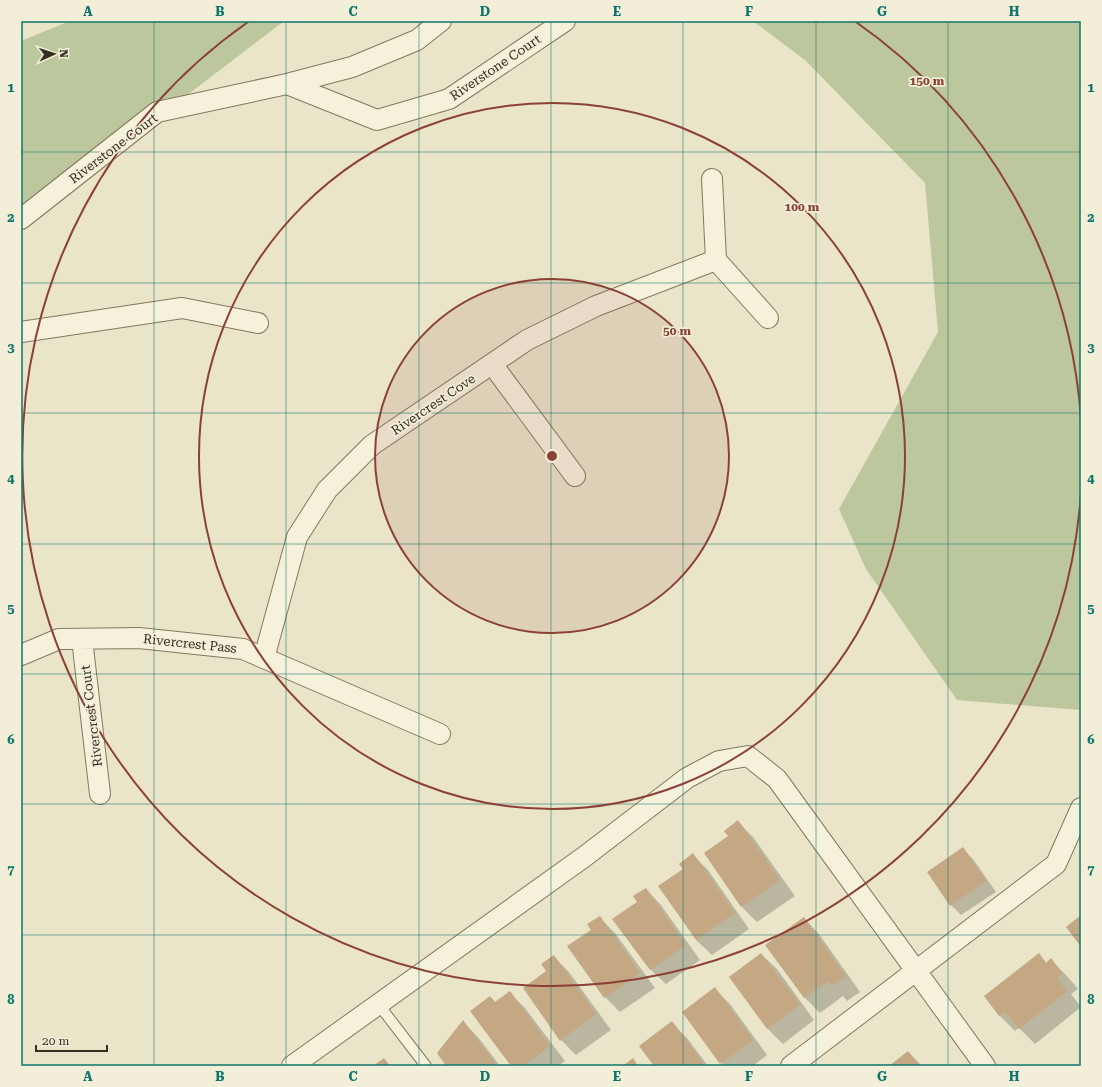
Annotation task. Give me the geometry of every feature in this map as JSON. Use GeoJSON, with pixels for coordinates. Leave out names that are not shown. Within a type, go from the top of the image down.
{"type":"FeatureCollection","features":[{"type":"Feature","properties":{"kind":"street","name":"Riverstone Court"},"geometry":{"type":"LineString","coordinates":[[21,219],[156,112],[287,84],[352,67],[417,40],[441,21]]}},
{"type":"Feature","properties":{"kind":"street","name":"Riverstone Court"},"geometry":{"type":"LineString","coordinates":[[287,84],[377,120],[449,99],[565,21]]}},
{"type":"Feature","properties":{"kind":"street"},"geometry":{"type":"LineString","coordinates":[[712,179],[716,260],[768,318]]}},
{"type":"Feature","properties":{"kind":"street","name":"Rivercrest Cove"},"geometry":{"type":"LineString","coordinates":[[264,658],[296,537],[327,490],[372,445],[527,340],[596,306],[716,260]]}},
{"type":"Feature","properties":{"kind":"street"},"geometry":{"type":"LineString","coordinates":[[21,332],[182,308],[258,323]]}},
{"type":"Feature","properties":{"kind":"street"},"geometry":{"type":"LineString","coordinates":[[492,364],[575,476]]}},
{"type":"Feature","properties":{"kind":"street","name":"Rivercrest Pass"},"geometry":{"type":"LineString","coordinates":[[21,656],[59,639],[139,638],[243,649],[440,734]]}},
{"type":"Feature","properties":{"kind":"street","name":"Rivercrest Court"},"geometry":{"type":"LineString","coordinates":[[82,639],[100,794]]}},
{"type":"Feature","properties":{"kind":"street"},"geometry":{"type":"LineString","coordinates":[[292,1066],[584,857],[687,778],[719,760],[748,756],[777,779],[985,1066]]}},
{"type":"Feature","properties":{"kind":"street"},"geometry":{"type":"LineString","coordinates":[[791,1066],[1056,864],[1081,808]]}},
{"type":"Feature","properties":{"kind":"lane"},"geometry":{"type":"LineString","coordinates":[[379,1005],[426,1066]]}},
{"type":"Feature","properties":{"kind":"green space"},"geometry":{"type":"Polygon","coordinates":[[[70,21],[284,21],[21,222],[21,41],[70,21]]]}},
{"type":"Feature","properties":{"kind":"green space"},"geometry":{"type":"Polygon","coordinates":[[[753,21],[1081,21],[1081,710],[957,700],[866,569],[839,509],[938,332],[925,183],[805,60],[753,21]]]}},
{"type":"Feature","properties":{"kind":"building"},"geometry":{"type":"Polygon","coordinates":[[[738,820],[780,880],[741,907],[704,853],[728,836],[724,831],[738,820]]]}},
{"type":"Feature","properties":{"kind":"building"},"geometry":{"type":"Polygon","coordinates":[[[963,847],[986,881],[950,906],[927,872],[963,847]]]}},
{"type":"Feature","properties":{"kind":"building"},"geometry":{"type":"Polygon","coordinates":[[[693,853],[735,913],[696,940],[658,886],[683,869],[679,864],[693,853]]]}},
{"type":"Feature","properties":{"kind":"building"},"geometry":{"type":"Polygon","coordinates":[[[646,888],[686,945],[650,970],[612,919],[637,902],[633,896],[646,888]]]}},
{"type":"Feature","properties":{"kind":"building"},"geometry":{"type":"Polygon","coordinates":[[[1081,915],[1081,947],[1066,927],[1081,915]]]}},
{"type":"Feature","properties":{"kind":"building"},"geometry":{"type":"Polygon","coordinates":[[[600,916],[640,973],[604,998],[567,946],[591,930],[587,924],[600,916]]]}},
{"type":"Feature","properties":{"kind":"building"},"geometry":{"type":"Polygon","coordinates":[[[804,917],[846,977],[832,986],[828,981],[804,998],[765,945],[804,917]]]}},
{"type":"Feature","properties":{"kind":"building"},"geometry":{"type":"Polygon","coordinates":[[[761,953],[800,1005],[767,1029],[729,977],[761,953]]]}},
{"type":"Feature","properties":{"kind":"building"},"geometry":{"type":"Polygon","coordinates":[[[1039,953],[1046,963],[1051,958],[1063,974],[1057,978],[1067,991],[1019,1029],[1005,1012],[999,1016],[984,996],[1039,953]]]}},
{"type":"Feature","properties":{"kind":"building"},"geometry":{"type":"Polygon","coordinates":[[[554,955],[596,1014],[560,1041],[523,988],[546,971],[541,964],[554,955]]]}},
{"type":"Feature","properties":{"kind":"building"},"geometry":{"type":"Polygon","coordinates":[[[715,987],[753,1040],[720,1064],[682,1012],[715,987]]]}},
{"type":"Feature","properties":{"kind":"building"},"geometry":{"type":"Polygon","coordinates":[[[510,991],[550,1046],[523,1066],[511,1066],[470,1011],[490,996],[495,1002],[510,991]]]}},
{"type":"Feature","properties":{"kind":"building"},"geometry":{"type":"Polygon","coordinates":[[[463,1020],[497,1066],[446,1066],[437,1053],[463,1020]]]}},
{"type":"Feature","properties":{"kind":"building"},"geometry":{"type":"Polygon","coordinates":[[[672,1021],[705,1066],[654,1066],[639,1046],[672,1021]]]}},
{"type":"Feature","properties":{"kind":"building"},"geometry":{"type":"Polygon","coordinates":[[[908,1051],[920,1066],[889,1066],[908,1051]]]}},
{"type":"Feature","properties":{"kind":"building"},"geometry":{"type":"Polygon","coordinates":[[[384,1058],[390,1066],[373,1066],[384,1058]]]}},
{"type":"Feature","properties":{"kind":"building"},"geometry":{"type":"Polygon","coordinates":[[[633,1058],[638,1066],[623,1066],[633,1058]]]}}]}
